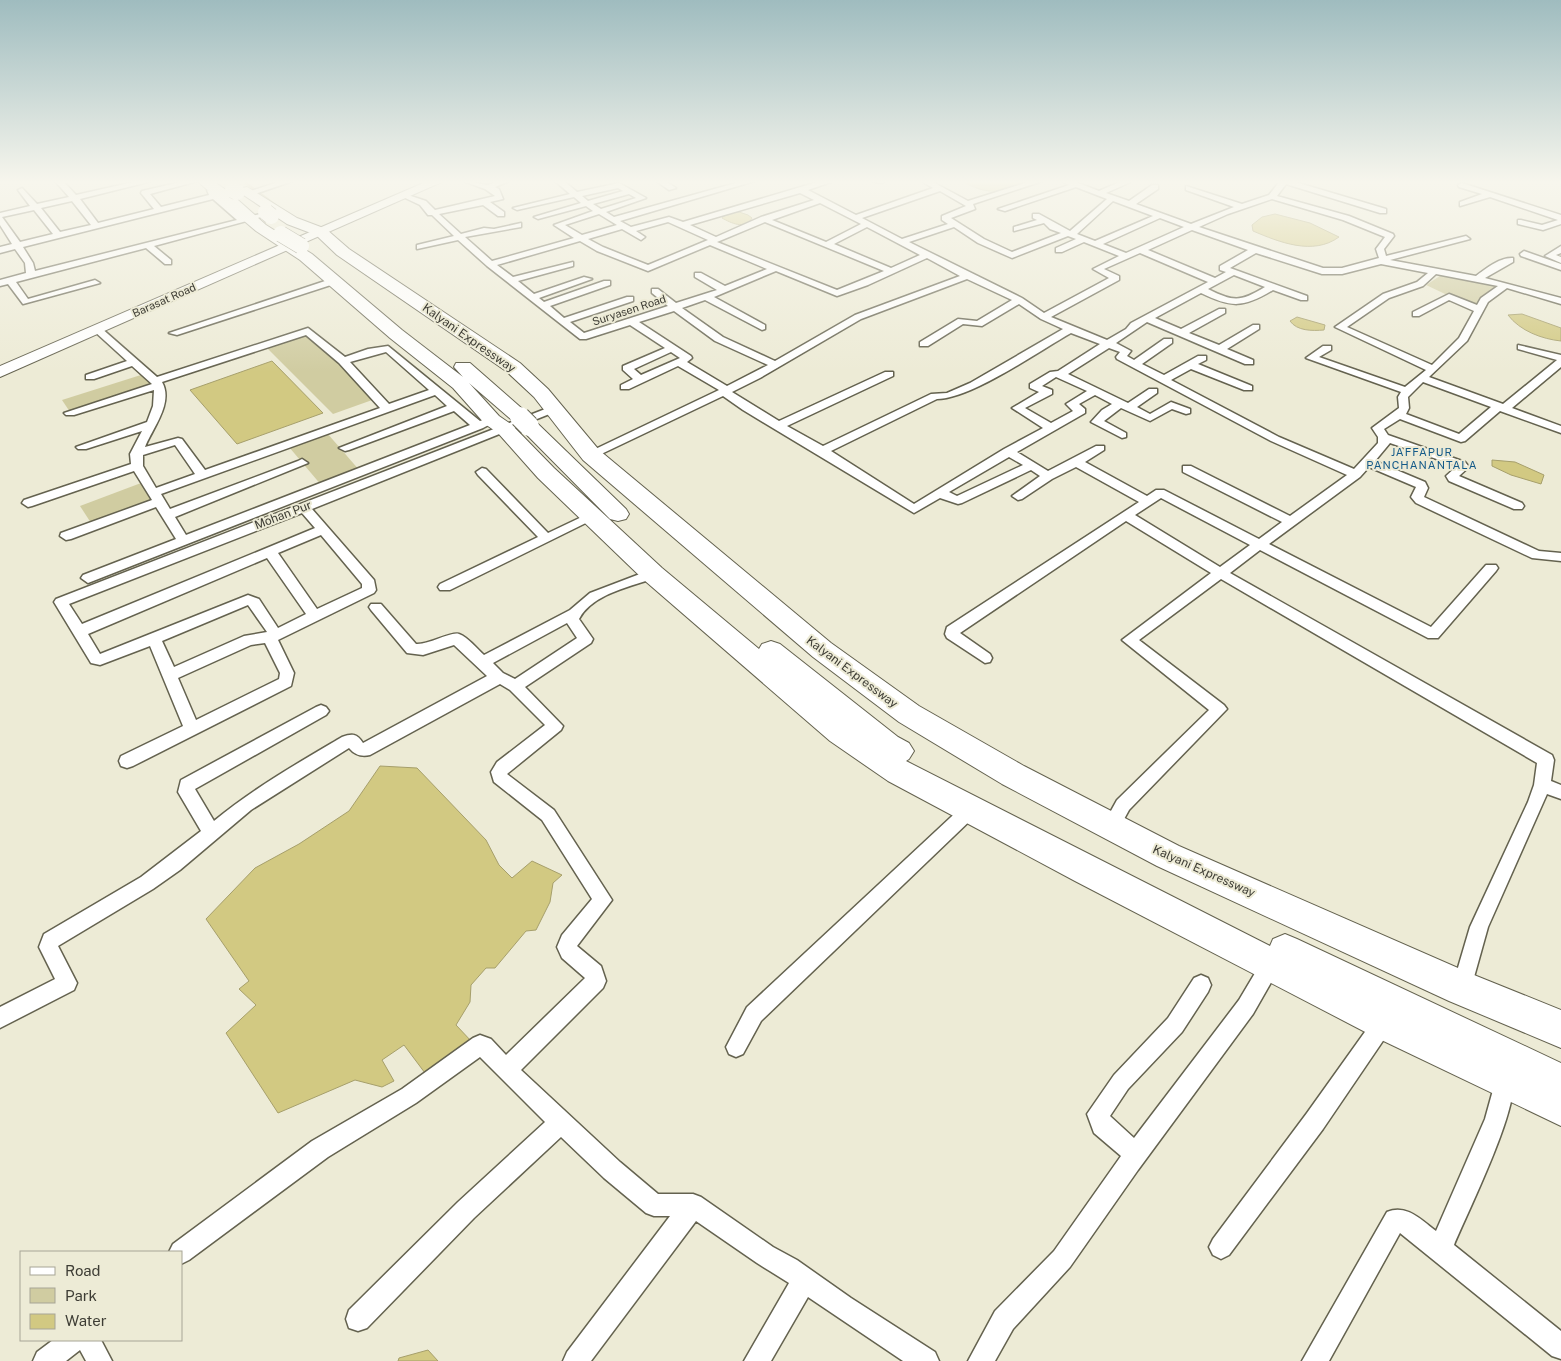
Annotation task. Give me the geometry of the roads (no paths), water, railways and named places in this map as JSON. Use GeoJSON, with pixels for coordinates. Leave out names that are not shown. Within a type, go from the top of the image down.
{"type":"FeatureCollection","features":[{"type":"Feature","properties":{"kind":"highway","name":"Kalyani Expressway"},"geometry":{"type":"LineString","coordinates":[[301,245],[306,258],[460,384],[520,419],[591,455],[822,650],[908,714],[1013,775],[1168,856],[1462,988],[1561,1029]]}},
{"type":"Feature","properties":{"kind":"highway"},"geometry":{"type":"LineString","coordinates":[[306,245],[459,363],[520,419],[651,548],[786,664],[888,745],[1101,863],[1561,1083]]}},
{"type":"Feature","properties":{"kind":"highway","name":"Kalyani Expressway"},"geometry":{"type":"LineString","coordinates":[[318,245],[343,252],[513,367],[541,393],[520,419]]}},
{"type":"Feature","properties":{"kind":"highway","name":"Kalyani Expressway"},"geometry":{"type":"LineString","coordinates":[[520,419],[546,473],[594,516],[653,574],[840,734],[899,772],[1271,965],[1384,1022],[1561,1106]]}},
{"type":"Feature","properties":{"kind":"highway"},"geometry":{"type":"LineString","coordinates":[[520,419],[684,548],[803,652],[902,726],[1094,836],[1561,1047]]}},
{"type":"Feature","properties":{"kind":"main road","name":"Barasat Road"},"geometry":{"type":"LineString","coordinates":[[0,372],[287,245]]}},
{"type":"Feature","properties":{"kind":"street"},"geometry":{"type":"LineString","coordinates":[[0,250],[19,245],[29,263],[31,274]]}},
{"type":"Feature","properties":{"kind":"street"},"geometry":{"type":"LineString","coordinates":[[0,283],[155,245]]}},
{"type":"Feature","properties":{"kind":"street"},"geometry":{"type":"LineString","coordinates":[[420,247],[430,245]]}},
{"type":"Feature","properties":{"kind":"street","name":"Suryasen Road"},"geometry":{"type":"LineString","coordinates":[[480,245],[490,264],[513,280],[582,337],[675,307],[719,339],[774,364]]}},
{"type":"Feature","properties":{"kind":"street"},"geometry":{"type":"LineString","coordinates":[[490,264],[564,245]]}},
{"type":"Feature","properties":{"kind":"street"},"geometry":{"type":"LineString","coordinates":[[592,245],[648,268],[705,245]]}},
{"type":"Feature","properties":{"kind":"street"},"geometry":{"type":"LineString","coordinates":[[721,245],[837,293],[927,255]]}},
{"type":"Feature","properties":{"kind":"street"},"geometry":{"type":"LineString","coordinates":[[829,245],[891,271]]}},
{"type":"Feature","properties":{"kind":"street"},"geometry":{"type":"LineString","coordinates":[[907,245],[1019,300],[1044,318],[1126,351],[1121,357],[1275,438],[1356,474]]}},
{"type":"Feature","properties":{"kind":"street"},"geometry":{"type":"LineString","coordinates":[[989,245],[1014,255],[1041,245]]}},
{"type":"Feature","properties":{"kind":"street"},"geometry":{"type":"LineString","coordinates":[[1059,250],[1071,245]]}},
{"type":"Feature","properties":{"kind":"street"},"geometry":{"type":"LineString","coordinates":[[1097,245],[1127,256]]}},
{"type":"Feature","properties":{"kind":"street"},"geometry":{"type":"LineString","coordinates":[[1044,318],[1115,279],[1115,276],[1097,269],[1153,245]]}},
{"type":"Feature","properties":{"kind":"street"},"geometry":{"type":"LineString","coordinates":[[1241,245],[1330,272],[1444,245]]}},
{"type":"Feature","properties":{"kind":"street"},"geometry":{"type":"LineString","coordinates":[[1382,260],[1380,249],[1383,245]]}},
{"type":"Feature","properties":{"kind":"street"},"geometry":{"type":"LineString","coordinates":[[149,246],[168,262]]}},
{"type":"Feature","properties":{"kind":"street"},"geometry":{"type":"LineString","coordinates":[[1561,249],[1549,256],[1561,260]]}},
{"type":"Feature","properties":{"kind":"street"},"geometry":{"type":"LineString","coordinates":[[1141,250],[1214,281]]}},
{"type":"Feature","properties":{"kind":"street"},"geometry":{"type":"LineString","coordinates":[[1255,250],[1223,268],[1304,298]]}},
{"type":"Feature","properties":{"kind":"street"},"geometry":{"type":"LineString","coordinates":[[1524,254],[1561,267]]}},
{"type":"Feature","properties":{"kind":"street"},"geometry":{"type":"LineString","coordinates":[[1382,260],[1506,285],[1559,299]]}},
{"type":"Feature","properties":{"kind":"street"},"geometry":{"type":"LineString","coordinates":[[1478,279],[1490,269],[1510,260]]}},
{"type":"Feature","properties":{"kind":"street"},"geometry":{"type":"LineString","coordinates":[[513,280],[570,264]]}},
{"type":"Feature","properties":{"kind":"street"},"geometry":{"type":"LineString","coordinates":[[655,291],[675,307],[725,290],[775,268]]}},
{"type":"Feature","properties":{"kind":"street"},"geometry":{"type":"LineString","coordinates":[[1435,271],[1420,284],[1386,296],[1340,327],[1428,373],[1501,408],[1561,430]]}},
{"type":"Feature","properties":{"kind":"street"},"geometry":{"type":"LineString","coordinates":[[1060,374],[1147,318],[1231,272]]}},
{"type":"Feature","properties":{"kind":"street"},"geometry":{"type":"LineString","coordinates":[[698,275],[725,290]]}},
{"type":"Feature","properties":{"kind":"street"},"geometry":{"type":"LineString","coordinates":[[174,333],[329,276]]}},
{"type":"Feature","properties":{"kind":"street"},"geometry":{"type":"LineString","coordinates":[[533,296],[596,276]]}},
{"type":"Feature","properties":{"kind":"street"},"geometry":{"type":"LineString","coordinates":[[591,455],[724,391],[858,318],[968,276]]}},
{"type":"Feature","properties":{"kind":"street"},"geometry":{"type":"LineString","coordinates":[[10,280],[26,302],[95,283]]}},
{"type":"Feature","properties":{"kind":"street"},"geometry":{"type":"LineString","coordinates":[[544,305],[607,283]]}},
{"type":"Feature","properties":{"kind":"street"},"geometry":{"type":"LineString","coordinates":[[1111,827],[1123,805],[1219,709],[1129,640],[1222,574],[1289,521],[1356,474],[1384,444],[1384,437],[1378,428],[1399,415],[1404,408],[1403,397],[1407,391],[1463,339],[1484,300],[1506,285]]}},
{"type":"Feature","properties":{"kind":"street"},"geometry":{"type":"LineString","coordinates":[[1200,289],[1227,302],[1241,304],[1271,287]]}},
{"type":"Feature","properties":{"kind":"street"},"geometry":{"type":"LineString","coordinates":[[707,297],[736,311],[762,327]]}},
{"type":"Feature","properties":{"kind":"street"},"geometry":{"type":"LineString","coordinates":[[1416,314],[1448,297],[1480,310]]}},
{"type":"Feature","properties":{"kind":"street"},"geometry":{"type":"LineString","coordinates":[[564,321],[630,299]]}},
{"type":"Feature","properties":{"kind":"street"},"geometry":{"type":"LineString","coordinates":[[924,344],[961,321],[979,324],[1019,300]]}},
{"type":"Feature","properties":{"kind":"street"},"geometry":{"type":"LineString","coordinates":[[1181,333],[1222,311]]}},
{"type":"Feature","properties":{"kind":"street"},"geometry":{"type":"LineString","coordinates":[[1147,318],[1221,348],[1249,362]]}},
{"type":"Feature","properties":{"kind":"street"},"geometry":{"type":"LineString","coordinates":[[625,387],[680,362],[686,357],[631,321]]}},
{"type":"Feature","properties":{"kind":"street"},"geometry":{"type":"LineString","coordinates":[[1221,348],[1256,327]]}},
{"type":"Feature","properties":{"kind":"street"},"geometry":{"type":"LineString","coordinates":[[822,451],[933,397],[950,396],[974,385],[1070,329]]}},
{"type":"Feature","properties":{"kind":"street"},"geometry":{"type":"LineString","coordinates":[[97,330],[158,383],[162,396],[159,408],[150,424],[137,460],[156,498],[183,540]]}},
{"type":"Feature","properties":{"kind":"street"},"geometry":{"type":"LineString","coordinates":[[70,413],[308,331],[343,361],[387,408]]}},
{"type":"Feature","properties":{"kind":"street"},"geometry":{"type":"LineString","coordinates":[[1135,364],[1168,341]]}},
{"type":"Feature","properties":{"kind":"street"},"geometry":{"type":"LineString","coordinates":[[1522,347],[1561,360]]}},
{"type":"Feature","properties":{"kind":"street"},"geometry":{"type":"LineString","coordinates":[[640,380],[627,368],[672,348]]}},
{"type":"Feature","properties":{"kind":"street"},"geometry":{"type":"LineString","coordinates":[[1328,348],[1311,358],[1407,391]]}},
{"type":"Feature","properties":{"kind":"street"},"geometry":{"type":"LineString","coordinates":[[343,361],[372,351],[388,349],[456,406],[520,419]]}},
{"type":"Feature","properties":{"kind":"street"},"geometry":{"type":"LineString","coordinates":[[1165,380],[1202,358]]}},
{"type":"Feature","properties":{"kind":"street"},"geometry":{"type":"LineString","coordinates":[[1399,415],[1461,439],[1561,360]]}},
{"type":"Feature","properties":{"kind":"street"},"geometry":{"type":"LineString","coordinates":[[90,377],[134,362]]}},
{"type":"Feature","properties":{"kind":"street"},"geometry":{"type":"LineString","coordinates":[[680,362],[914,509],[1008,451],[1081,410],[1071,404],[1095,391]]}},
{"type":"Feature","properties":{"kind":"street"},"geometry":{"type":"LineString","coordinates":[[1191,365],[1248,388]]}},
{"type":"Feature","properties":{"kind":"street"},"geometry":{"type":"LineString","coordinates":[[780,425],[890,374]]}},
{"type":"Feature","properties":{"kind":"street"},"geometry":{"type":"LineString","coordinates":[[1050,428],[1017,408],[1048,392],[1034,386],[1054,374],[1060,374],[1150,418],[1171,405],[1186,411]]}},
{"type":"Feature","properties":{"kind":"street"},"geometry":{"type":"LineString","coordinates":[[66,536],[156,498],[202,475],[437,391]]}},
{"type":"Feature","properties":{"kind":"street"},"geometry":{"type":"LineString","coordinates":[[1122,435],[1097,422],[1106,412],[1126,405],[1154,391]]}},
{"type":"Feature","properties":{"kind":"street"},"geometry":{"type":"LineString","coordinates":[[1176,418],[1203,399]]}},
{"type":"Feature","properties":{"kind":"street"},"geometry":{"type":"LineString","coordinates":[[345,448],[456,406]]}},
{"type":"Feature","properties":{"kind":"street"},"geometry":{"type":"LineString","coordinates":[[88,578],[183,540],[520,419]]}},
{"type":"Feature","properties":{"kind":"street","name":"Mohan Pur"},"geometry":{"type":"LineString","coordinates":[[80,631],[61,602],[304,507],[520,419]]}},
{"type":"Feature","properties":{"kind":"street"},"geometry":{"type":"LineString","coordinates":[[82,447],[150,424]]}},
{"type":"Feature","properties":{"kind":"street"},"geometry":{"type":"LineString","coordinates":[[1384,437],[1461,464],[1463,467],[1452,476],[1453,478],[1518,506]]}},
{"type":"Feature","properties":{"kind":"street"},"geometry":{"type":"LineString","coordinates":[[28,503],[137,460],[178,441],[202,475]]}},
{"type":"Feature","properties":{"kind":"street"},"geometry":{"type":"LineString","coordinates":[[1018,496],[1048,476],[1100,448]]}},
{"type":"Feature","properties":{"kind":"street"},"geometry":{"type":"LineString","coordinates":[[1008,451],[1048,476]]}},
{"type":"Feature","properties":{"kind":"street"},"geometry":{"type":"LineString","coordinates":[[1076,462],[1147,501]]}},
{"type":"Feature","properties":{"kind":"street"},"geometry":{"type":"LineString","coordinates":[[1367,462],[1422,485],[1417,497],[1420,500],[1537,555],[1561,557]]}},
{"type":"Feature","properties":{"kind":"street"},"geometry":{"type":"LineString","coordinates":[[167,515],[302,464]]}},
{"type":"Feature","properties":{"kind":"street"},"geometry":{"type":"LineString","coordinates":[[939,493],[958,500],[1031,466]]}},
{"type":"Feature","properties":{"kind":"street"},"geometry":{"type":"LineString","coordinates":[[1187,469],[1289,521]]}},
{"type":"Feature","properties":{"kind":"street"},"geometry":{"type":"LineString","coordinates":[[482,472],[547,539]]}},
{"type":"Feature","properties":{"kind":"street"},"geometry":{"type":"LineString","coordinates":[[1010,476],[1031,488]]}},
{"type":"Feature","properties":{"kind":"street"},"geometry":{"type":"LineString","coordinates":[[985,658],[952,634],[952,631],[1049,565],[1161,493],[1433,634],[1490,568]]}},
{"type":"Feature","properties":{"kind":"street"},"geometry":{"type":"LineString","coordinates":[[170,675],[249,640],[273,635],[364,593],[370,587],[369,583],[304,507]]}},
{"type":"Feature","properties":{"kind":"street"},"geometry":{"type":"LineString","coordinates":[[445,587],[594,516]]}},
{"type":"Feature","properties":{"kind":"street"},"geometry":{"type":"LineString","coordinates":[[1127,516],[1222,574],[1542,756],[1546,764],[1542,785],[1528,823],[1509,859],[1479,927],[1462,988]]}},
{"type":"Feature","properties":{"kind":"street"},"geometry":{"type":"LineString","coordinates":[[128,761],[286,682],[287,673],[271,640],[273,635],[254,602],[248,600],[100,660],[96,659],[80,631],[323,529]]}},
{"type":"Feature","properties":{"kind":"street"},"geometry":{"type":"LineString","coordinates":[[270,552],[314,616]]}},
{"type":"Feature","properties":{"kind":"street"},"geometry":{"type":"LineString","coordinates":[[483,662],[573,614],[590,598],[653,574]]}},
{"type":"Feature","properties":{"kind":"street"},"geometry":{"type":"LineString","coordinates":[[376,607],[412,649],[419,651],[429,649],[456,638],[555,726],[499,772],[500,777],[548,815],[603,900],[566,947],[569,952],[594,974],[596,980],[506,1070]]}},
{"type":"Feature","properties":{"kind":"street"},"geometry":{"type":"LineString","coordinates":[[0,1018],[67,983],[48,947],[51,940],[147,883],[245,805],[278,782],[348,741],[352,740],[359,749],[364,750],[507,682],[586,639],[573,622],[573,614]]}},
{"type":"Feature","properties":{"kind":"street"},"geometry":{"type":"LineString","coordinates":[[154,639],[192,730]]}},
{"type":"Feature","properties":{"kind":"street"},"geometry":{"type":"LineString","coordinates":[[212,833],[186,792],[187,785],[321,711]]}},
{"type":"Feature","properties":{"kind":"street"},"geometry":{"type":"LineString","coordinates":[[1542,785],[1561,792]]}},
{"type":"Feature","properties":{"kind":"street"},"geometry":{"type":"LineString","coordinates":[[736,1046],[754,1014],[971,809]]}},
{"type":"Feature","properties":{"kind":"street"},"geometry":{"type":"LineString","coordinates":[[981,1361],[1004,1320],[1062,1259],[1136,1154],[1246,1007],[1271,965]]}},
{"type":"Feature","properties":{"kind":"street"},"geometry":{"type":"LineString","coordinates":[[1136,1154],[1102,1125],[1098,1114],[1121,1082],[1175,1025],[1201,985]]}},
{"type":"Feature","properties":{"kind":"street"},"geometry":{"type":"LineString","coordinates":[[1221,1247],[1316,1120],[1384,1022]]}},
{"type":"Feature","properties":{"kind":"street"},"geometry":{"type":"LineString","coordinates":[[182,1251],[320,1149],[409,1096],[480,1045],[484,1046],[506,1070],[612,1170],[654,1205],[693,1205],[765,1255],[805,1279],[842,1307],[926,1361]]}},
{"type":"Feature","properties":{"kind":"street"},"geometry":{"type":"LineString","coordinates":[[1440,1250],[1496,1120],[1505,1079]]}},
{"type":"Feature","properties":{"kind":"street"},"geometry":{"type":"LineString","coordinates":[[358,1319],[466,1210],[562,1121]]}},
{"type":"Feature","properties":{"kind":"street"},"geometry":{"type":"LineString","coordinates":[[576,1361],[693,1205]]}},
{"type":"Feature","properties":{"kind":"street"},"geometry":{"type":"LineString","coordinates":[[1315,1361],[1395,1220],[1402,1220],[1561,1347]]}},
{"type":"Feature","properties":{"kind":"street"},"geometry":{"type":"LineString","coordinates":[[757,1361],[805,1279]]}},
{"type":"Feature","properties":{"kind":"street"},"geometry":{"type":"LineString","coordinates":[[46,1361],[71,1341]]}},
{"type":"Feature","properties":{"kind":"street"},"geometry":{"type":"LineString","coordinates":[[88,1341],[98,1361]]}},
{"type":"Feature","properties":{"kind":"water"},"geometry":{"type":"Polygon","coordinates":[[[1293,245],[1323,245],[1318,246],[1293,245]]]}},
{"type":"Feature","properties":{"kind":"water"},"geometry":{"type":"Polygon","coordinates":[[[1522,314],[1561,328],[1561,341],[1546,338],[1525,330],[1508,315],[1522,314]]]}},
{"type":"Feature","properties":{"kind":"water"},"geometry":{"type":"Polygon","coordinates":[[[1297,317],[1325,325],[1324,330],[1301,329],[1290,321],[1297,317]]]}},
{"type":"Feature","properties":{"kind":"water"},"geometry":{"type":"Polygon","coordinates":[[[272,361],[323,413],[237,444],[190,390],[272,361]]]}},
{"type":"Feature","properties":{"kind":"water"},"geometry":{"type":"Polygon","coordinates":[[[1492,460],[1515,462],[1544,475],[1541,484],[1511,475],[1492,466],[1492,460]]]}},
{"type":"Feature","properties":{"kind":"water"},"geometry":{"type":"Polygon","coordinates":[[[380,766],[417,768],[486,840],[499,865],[512,878],[532,861],[562,875],[553,883],[550,902],[536,930],[526,931],[495,968],[486,968],[471,985],[470,1002],[456,1025],[472,1042],[428,1077],[404,1045],[382,1060],[394,1081],[382,1087],[355,1080],[278,1113],[226,1033],[256,1005],[239,989],[249,981],[206,919],[255,868],[299,844],[349,811],[380,766]]]}},
{"type":"Feature","properties":{"kind":"water"},"geometry":{"type":"Polygon","coordinates":[[[428,1350],[438,1361],[398,1361],[399,1358],[428,1350]]]}},
{"type":"Feature","properties":{"kind":"district","name":"JAFFAPUR PANCHANANTALA"},"geometry":{"type":"Point","coordinates":[1422,458]}}]}
